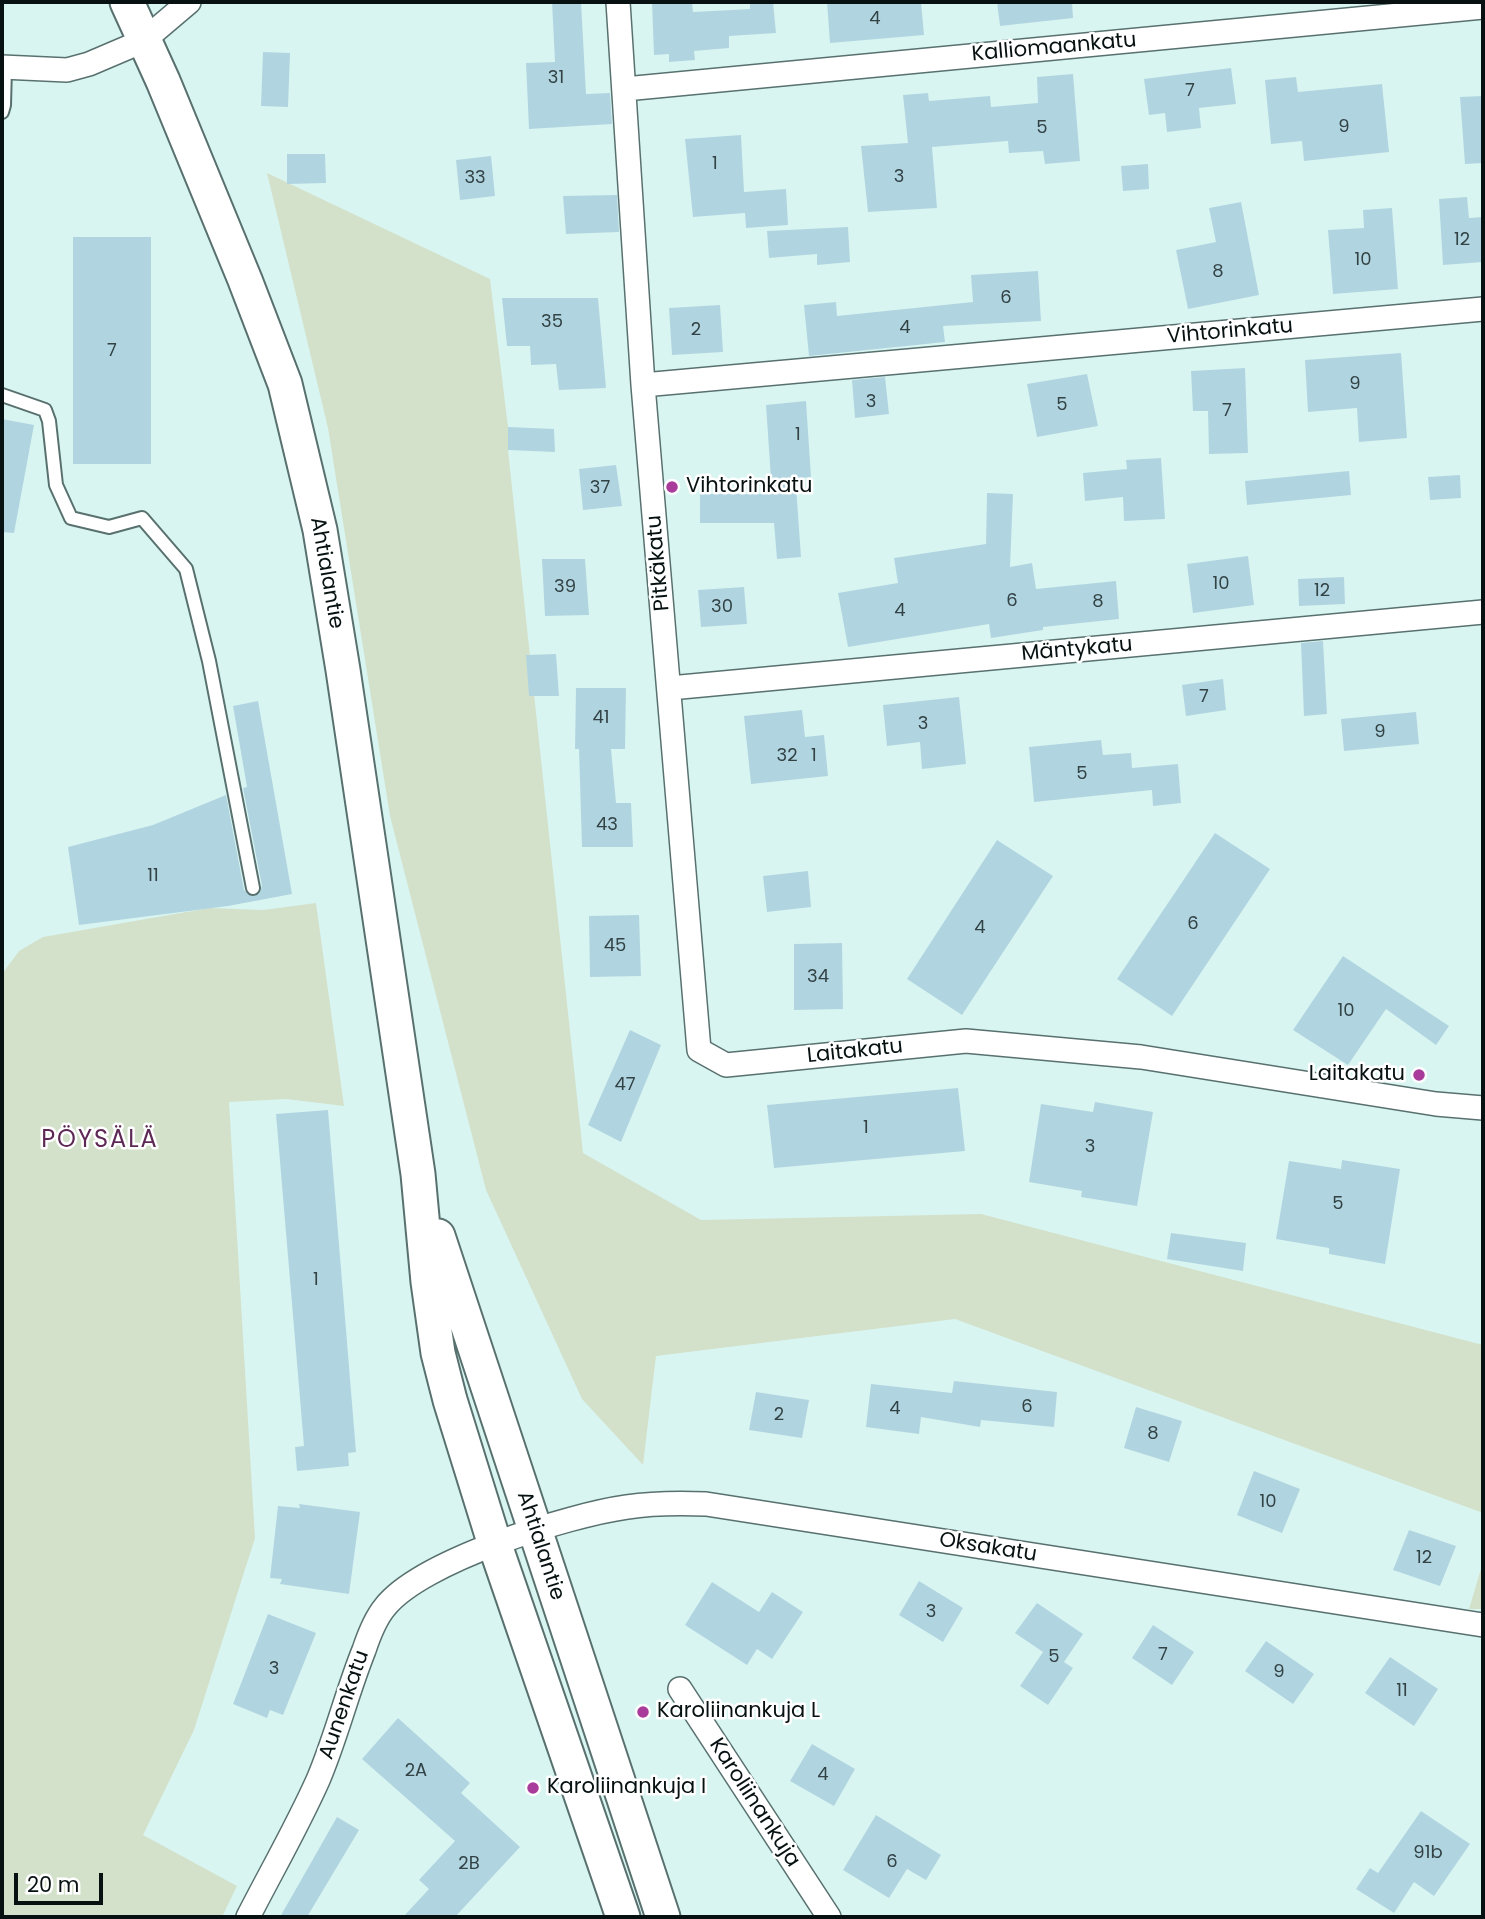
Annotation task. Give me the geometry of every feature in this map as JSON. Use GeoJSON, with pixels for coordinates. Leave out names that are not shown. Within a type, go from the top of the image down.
{"type":"FeatureCollection","features":[{"type":"Feature","properties":{"kind":"main road","name":"Ahtialantie"},"geometry":{"type":"LineString","coordinates":[[127,2],[184,130],[285,384],[317,517],[343,670],[418,1174],[438,1353],[495,1545],[623,1917]]}},
{"type":"Feature","properties":{"kind":"main road","name":"Ahtialantie"},"geometry":{"type":"LineString","coordinates":[[418,1174],[663,1917]]}},
{"type":"Feature","properties":{"kind":"street"},"geometry":{"type":"LineString","coordinates":[[4,67],[67,70],[89,64],[143,41],[189,2]]}},
{"type":"Feature","properties":{"kind":"street","name":"Pitkäkatu"},"geometry":{"type":"LineString","coordinates":[[618,2],[643,385],[699,1050],[726,1065]]}},
{"type":"Feature","properties":{"kind":"street","name":"Kalliomaankatu"},"geometry":{"type":"LineString","coordinates":[[625,89],[1483,7]]}},
{"type":"Feature","properties":{"kind":"street","name":"Vihtorinkatu"},"geometry":{"type":"LineString","coordinates":[[643,385],[1483,309]]}},
{"type":"Feature","properties":{"kind":"street","name":"Mäntykatu"},"geometry":{"type":"LineString","coordinates":[[670,688],[1483,611]]}},
{"type":"Feature","properties":{"kind":"street","name":"Laitakatu"},"geometry":{"type":"LineString","coordinates":[[726,1065],[966,1041],[1141,1057],[1436,1104],[1483,1108]]}},
{"type":"Feature","properties":{"kind":"street","name":"Oksakatu"},"geometry":{"type":"LineString","coordinates":[[495,1545],[577,1516],[668,1503],[706,1504],[1483,1625]]}},
{"type":"Feature","properties":{"kind":"street","name":"Aunenkatu"},"geometry":{"type":"LineString","coordinates":[[248,1917],[318,1779],[359,1661],[371,1631],[385,1607],[409,1585],[433,1571],[495,1545]]}},
{"type":"Feature","properties":{"kind":"street","name":"Karoliinankuja"},"geometry":{"type":"LineString","coordinates":[[680,1689],[829,1917]]}},
{"type":"Feature","properties":{"kind":"lane"},"geometry":{"type":"LineString","coordinates":[[2,113],[5,105],[4,67]]}},
{"type":"Feature","properties":{"kind":"lane"},"geometry":{"type":"LineString","coordinates":[[2,395],[45,410],[49,421],[56,485],[71,518],[108,527],[142,518],[186,569],[209,660],[253,888]]}},
{"type":"Feature","properties":{"kind":"green space"},"geometry":{"type":"Polygon","coordinates":[[[267,173],[490,279],[508,427],[508,450],[583,1153],[701,1220],[981,1214],[1483,1345],[1483,1513],[955,1319],[656,1356],[643,1465],[582,1399],[486,1190],[390,816],[328,428],[267,173]]]}},
{"type":"Feature","properties":{"kind":"green space"},"geometry":{"type":"Polygon","coordinates":[[[316,903],[344,1106],[286,1099],[229,1102],[255,1538],[194,1730],[143,1835],[237,1886],[222,1917],[2,1917],[2,974],[19,951],[43,937],[209,908],[263,910],[316,903]]]}},
{"type":"Feature","properties":{"kind":"green space"},"geometry":{"type":"Polygon","coordinates":[[[1483,1562],[1483,1609],[1469,1609],[1483,1562]]]}},
{"type":"Feature","properties":{"kind":"building"},"geometry":{"type":"Polygon","coordinates":[[[552,2],[581,2],[586,94],[610,93],[612,124],[529,129],[526,63],[555,62],[552,2]]]}},
{"type":"Feature","properties":{"kind":"building"},"geometry":{"type":"Polygon","coordinates":[[[652,2],[692,2],[693,12],[750,9],[750,2],[773,2],[776,33],[729,36],[729,48],[694,51],[695,60],[669,62],[669,54],[654,55],[652,2]]]}},
{"type":"Feature","properties":{"kind":"building"},"geometry":{"type":"Polygon","coordinates":[[[827,2],[921,2],[924,35],[830,43],[827,2]]]}},
{"type":"Feature","properties":{"kind":"building"},"geometry":{"type":"Polygon","coordinates":[[[997,2],[1072,2],[1073,18],[1000,26],[997,2]]]}},
{"type":"Feature","properties":{"kind":"building"},"geometry":{"type":"Polygon","coordinates":[[[263,52],[290,53],[288,107],[261,106],[263,52]]]}},
{"type":"Feature","properties":{"kind":"building"},"geometry":{"type":"Polygon","coordinates":[[[1231,68],[1236,104],[1199,108],[1201,128],[1167,132],[1165,113],[1149,115],[1144,79],[1231,68]]]}},
{"type":"Feature","properties":{"kind":"building"},"geometry":{"type":"Polygon","coordinates":[[[1073,74],[1080,161],[1045,164],[1043,151],[1009,153],[1008,141],[932,147],[937,208],[868,212],[861,146],[908,143],[903,95],[928,93],[929,101],[990,96],[991,107],[1038,103],[1037,77],[1073,74]]]}},
{"type":"Feature","properties":{"kind":"building"},"geometry":{"type":"Polygon","coordinates":[[[1296,77],[1298,92],[1382,84],[1389,152],[1304,161],[1302,141],[1271,144],[1265,80],[1296,77]]]}},
{"type":"Feature","properties":{"kind":"building"},"geometry":{"type":"Polygon","coordinates":[[[1483,96],[1483,163],[1465,164],[1460,97],[1483,96]]]}},
{"type":"Feature","properties":{"kind":"building"},"geometry":{"type":"Polygon","coordinates":[[[741,135],[744,192],[786,189],[788,225],[746,228],[745,213],[693,217],[685,139],[741,135]]]}},
{"type":"Feature","properties":{"kind":"building"},"geometry":{"type":"Polygon","coordinates":[[[287,154],[325,154],[326,183],[287,184],[287,154]]]}},
{"type":"Feature","properties":{"kind":"building"},"geometry":{"type":"Polygon","coordinates":[[[491,156],[495,196],[460,200],[456,160],[491,156]]]}},
{"type":"Feature","properties":{"kind":"building"},"geometry":{"type":"Polygon","coordinates":[[[1148,164],[1149,189],[1123,191],[1121,166],[1148,164]]]}},
{"type":"Feature","properties":{"kind":"building"},"geometry":{"type":"Polygon","coordinates":[[[617,195],[619,232],[566,234],[563,196],[617,195]]]}},
{"type":"Feature","properties":{"kind":"building"},"geometry":{"type":"Polygon","coordinates":[[[1467,197],[1469,218],[1483,217],[1483,262],[1443,265],[1439,199],[1467,197]]]}},
{"type":"Feature","properties":{"kind":"building"},"geometry":{"type":"Polygon","coordinates":[[[1241,202],[1259,295],[1188,309],[1176,250],[1216,242],[1209,208],[1241,202]]]}},
{"type":"Feature","properties":{"kind":"building"},"geometry":{"type":"Polygon","coordinates":[[[1392,208],[1398,289],[1333,294],[1328,230],[1364,228],[1363,210],[1392,208]]]}},
{"type":"Feature","properties":{"kind":"building"},"geometry":{"type":"Polygon","coordinates":[[[848,227],[850,262],[817,265],[817,254],[769,258],[767,231],[848,227]]]}},
{"type":"Feature","properties":{"kind":"building"},"geometry":{"type":"Polygon","coordinates":[[[73,237],[151,237],[151,464],[73,464],[73,237]]]}},
{"type":"Feature","properties":{"kind":"building"},"geometry":{"type":"Polygon","coordinates":[[[1038,271],[1041,321],[943,326],[945,342],[809,356],[804,305],[836,302],[837,316],[973,302],[971,275],[1038,271]]]}},
{"type":"Feature","properties":{"kind":"building"},"geometry":{"type":"Polygon","coordinates":[[[502,298],[598,298],[606,388],[559,390],[556,364],[531,365],[530,346],[507,346],[502,298]]]}},
{"type":"Feature","properties":{"kind":"building"},"geometry":{"type":"Polygon","coordinates":[[[720,305],[723,352],[672,355],[669,308],[720,305]]]}},
{"type":"Feature","properties":{"kind":"building"},"geometry":{"type":"Polygon","coordinates":[[[1401,353],[1407,438],[1359,442],[1357,408],[1308,412],[1305,360],[1401,353]]]}},
{"type":"Feature","properties":{"kind":"building"},"geometry":{"type":"Polygon","coordinates":[[[1245,368],[1248,453],[1209,454],[1208,411],[1193,411],[1191,371],[1245,368]]]}},
{"type":"Feature","properties":{"kind":"building"},"geometry":{"type":"Polygon","coordinates":[[[1087,374],[1098,426],[1037,437],[1027,384],[1087,374]]]}},
{"type":"Feature","properties":{"kind":"building"},"geometry":{"type":"Polygon","coordinates":[[[885,377],[889,414],[855,418],[852,380],[885,377]]]}},
{"type":"Feature","properties":{"kind":"building"},"geometry":{"type":"Polygon","coordinates":[[[806,401],[811,477],[801,478],[800,486],[796,486],[801,557],[777,559],[774,523],[700,523],[700,494],[772,494],[766,405],[806,401]]]}},
{"type":"Feature","properties":{"kind":"building"},"geometry":{"type":"Polygon","coordinates":[[[2,419],[34,425],[14,533],[2,532],[2,419]]]}},
{"type":"Feature","properties":{"kind":"building"},"geometry":{"type":"Polygon","coordinates":[[[508,427],[554,429],[555,452],[508,450],[508,427]]]}},
{"type":"Feature","properties":{"kind":"building"},"geometry":{"type":"Polygon","coordinates":[[[1161,458],[1165,519],[1124,521],[1123,497],[1085,501],[1083,473],[1127,469],[1126,460],[1161,458]]]}},
{"type":"Feature","properties":{"kind":"building"},"geometry":{"type":"Polygon","coordinates":[[[616,465],[622,506],[583,510],[579,469],[616,465]]]}},
{"type":"Feature","properties":{"kind":"building"},"geometry":{"type":"Polygon","coordinates":[[[1349,471],[1351,495],[1247,505],[1245,481],[1349,471]]]}},
{"type":"Feature","properties":{"kind":"building"},"geometry":{"type":"Polygon","coordinates":[[[1460,475],[1461,498],[1430,500],[1428,477],[1460,475]]]}},
{"type":"Feature","properties":{"kind":"building"},"geometry":{"type":"Polygon","coordinates":[[[987,493],[1013,494],[1010,567],[1032,563],[1036,589],[1116,581],[1119,619],[1043,627],[1043,630],[991,638],[989,624],[848,647],[838,593],[898,583],[894,558],[986,544],[987,493]]]}},
{"type":"Feature","properties":{"kind":"building"},"geometry":{"type":"Polygon","coordinates":[[[1248,556],[1254,605],[1193,613],[1187,564],[1248,556]]]}},
{"type":"Feature","properties":{"kind":"building"},"geometry":{"type":"Polygon","coordinates":[[[542,559],[585,559],[589,615],[545,616],[542,559]]]}},
{"type":"Feature","properties":{"kind":"building"},"geometry":{"type":"Polygon","coordinates":[[[1344,577],[1345,604],[1299,606],[1298,579],[1344,577]]]}},
{"type":"Feature","properties":{"kind":"building"},"geometry":{"type":"Polygon","coordinates":[[[744,587],[747,624],[701,627],[698,590],[744,587]]]}},
{"type":"Feature","properties":{"kind":"building"},"geometry":{"type":"Polygon","coordinates":[[[1323,641],[1327,714],[1304,716],[1301,643],[1323,641]]]}},
{"type":"Feature","properties":{"kind":"building"},"geometry":{"type":"Polygon","coordinates":[[[556,654],[559,696],[529,696],[526,655],[556,654]]]}},
{"type":"Feature","properties":{"kind":"building"},"geometry":{"type":"Polygon","coordinates":[[[1223,679],[1226,710],[1186,716],[1182,685],[1223,679]]]}},
{"type":"Feature","properties":{"kind":"building"},"geometry":{"type":"Polygon","coordinates":[[[576,688],[626,688],[625,749],[611,749],[616,803],[631,803],[633,847],[582,847],[579,749],[575,749],[576,688]]]}},
{"type":"Feature","properties":{"kind":"building"},"geometry":{"type":"Polygon","coordinates":[[[959,697],[966,764],[922,769],[920,742],[887,746],[883,705],[959,697]]]}},
{"type":"Feature","properties":{"kind":"building"},"geometry":{"type":"Polygon","coordinates":[[[258,701],[292,894],[228,906],[79,925],[68,847],[153,825],[226,795],[244,890],[251,896],[259,894],[262,886],[243,788],[247,787],[233,706],[258,701]]]}},
{"type":"Feature","properties":{"kind":"building"},"geometry":{"type":"Polygon","coordinates":[[[802,710],[805,737],[824,735],[828,776],[751,784],[744,716],[802,710]]]}},
{"type":"Feature","properties":{"kind":"building"},"geometry":{"type":"Polygon","coordinates":[[[1416,712],[1419,744],[1344,751],[1341,719],[1416,712]]]}},
{"type":"Feature","properties":{"kind":"building"},"geometry":{"type":"Polygon","coordinates":[[[1101,740],[1103,755],[1131,753],[1132,768],[1178,764],[1181,803],[1153,806],[1152,790],[1034,802],[1029,747],[1101,740]]]}},
{"type":"Feature","properties":{"kind":"building"},"geometry":{"type":"Polygon","coordinates":[[[1215,833],[1270,869],[1172,1016],[1117,979],[1215,833]]]}},
{"type":"Feature","properties":{"kind":"building"},"geometry":{"type":"Polygon","coordinates":[[[997,840],[1053,876],[962,1015],[907,979],[997,840]]]}},
{"type":"Feature","properties":{"kind":"building"},"geometry":{"type":"Polygon","coordinates":[[[808,871],[811,907],[767,912],[763,876],[808,871]]]}},
{"type":"Feature","properties":{"kind":"building"},"geometry":{"type":"Polygon","coordinates":[[[639,915],[641,976],[590,977],[589,916],[639,915]]]}},
{"type":"Feature","properties":{"kind":"building"},"geometry":{"type":"Polygon","coordinates":[[[842,943],[843,1009],[794,1010],[794,944],[842,943]]]}},
{"type":"Feature","properties":{"kind":"building"},"geometry":{"type":"Polygon","coordinates":[[[1343,956],[1449,1026],[1436,1045],[1386,1009],[1348,1065],[1293,1030],[1343,956]]]}},
{"type":"Feature","properties":{"kind":"building"},"geometry":{"type":"Polygon","coordinates":[[[630,1030],[661,1045],[621,1142],[588,1125],[630,1030]]]}},
{"type":"Feature","properties":{"kind":"building"},"geometry":{"type":"Polygon","coordinates":[[[958,1088],[965,1151],[774,1168],[767,1105],[958,1088]]]}},
{"type":"Feature","properties":{"kind":"building"},"geometry":{"type":"Polygon","coordinates":[[[1095,1102],[1153,1112],[1137,1206],[1081,1197],[1082,1191],[1029,1182],[1041,1104],[1093,1112],[1095,1102]]]}},
{"type":"Feature","properties":{"kind":"building"},"geometry":{"type":"Polygon","coordinates":[[[328,1110],[356,1452],[348,1453],[349,1466],[297,1471],[295,1447],[304,1446],[276,1114],[328,1110]]]}},
{"type":"Feature","properties":{"kind":"building"},"geometry":{"type":"Polygon","coordinates":[[[1342,1160],[1400,1169],[1385,1264],[1329,1254],[1329,1248],[1276,1239],[1289,1161],[1341,1169],[1342,1160]]]}},
{"type":"Feature","properties":{"kind":"building"},"geometry":{"type":"Polygon","coordinates":[[[1171,1233],[1246,1243],[1243,1271],[1167,1259],[1171,1233]]]}},
{"type":"Feature","properties":{"kind":"building"},"geometry":{"type":"Polygon","coordinates":[[[954,1381],[1057,1392],[1054,1427],[981,1420],[980,1427],[921,1417],[919,1434],[866,1427],[871,1384],[952,1393],[954,1381]]]}},
{"type":"Feature","properties":{"kind":"building"},"geometry":{"type":"Polygon","coordinates":[[[756,1392],[809,1400],[802,1438],[749,1430],[756,1392]]]}},
{"type":"Feature","properties":{"kind":"building"},"geometry":{"type":"Polygon","coordinates":[[[1136,1407],[1182,1421],[1169,1462],[1124,1448],[1136,1407]]]}},
{"type":"Feature","properties":{"kind":"building"},"geometry":{"type":"Polygon","coordinates":[[[1254,1471],[1300,1489],[1282,1533],[1237,1515],[1254,1471]]]}},
{"type":"Feature","properties":{"kind":"building"},"geometry":{"type":"Polygon","coordinates":[[[299,1504],[360,1512],[349,1594],[280,1584],[282,1579],[270,1578],[278,1506],[300,1508],[299,1504]]]}},
{"type":"Feature","properties":{"kind":"building"},"geometry":{"type":"Polygon","coordinates":[[[1409,1530],[1456,1546],[1440,1586],[1393,1570],[1409,1530]]]}},
{"type":"Feature","properties":{"kind":"building"},"geometry":{"type":"Polygon","coordinates":[[[919,1581],[963,1608],[943,1642],[899,1615],[919,1581]]]}},
{"type":"Feature","properties":{"kind":"building"},"geometry":{"type":"Polygon","coordinates":[[[712,1582],[759,1612],[772,1592],[803,1612],[772,1659],[757,1649],[747,1665],[685,1625],[712,1582]]]}},
{"type":"Feature","properties":{"kind":"building"},"geometry":{"type":"Polygon","coordinates":[[[1037,1603],[1083,1634],[1064,1662],[1073,1668],[1048,1705],[1020,1686],[1043,1652],[1015,1633],[1037,1603]]]}},
{"type":"Feature","properties":{"kind":"building"},"geometry":{"type":"Polygon","coordinates":[[[268,1614],[316,1633],[283,1715],[270,1710],[267,1718],[233,1704],[268,1614]]]}},
{"type":"Feature","properties":{"kind":"building"},"geometry":{"type":"Polygon","coordinates":[[[1153,1625],[1194,1652],[1172,1685],[1132,1658],[1153,1625]]]}},
{"type":"Feature","properties":{"kind":"building"},"geometry":{"type":"Polygon","coordinates":[[[1266,1641],[1314,1674],[1293,1704],[1245,1671],[1266,1641]]]}},
{"type":"Feature","properties":{"kind":"building"},"geometry":{"type":"Polygon","coordinates":[[[1390,1657],[1438,1689],[1414,1726],[1365,1693],[1390,1657]]]}},
{"type":"Feature","properties":{"kind":"building"},"geometry":{"type":"Polygon","coordinates":[[[398,1718],[470,1783],[461,1793],[520,1847],[455,1917],[403,1917],[429,1889],[419,1880],[455,1841],[362,1759],[398,1718]]]}},
{"type":"Feature","properties":{"kind":"building"},"geometry":{"type":"Polygon","coordinates":[[[812,1744],[855,1769],[834,1806],[790,1781],[812,1744]]]}},
{"type":"Feature","properties":{"kind":"building"},"geometry":{"type":"Polygon","coordinates":[[[1421,1811],[1470,1844],[1434,1896],[1414,1882],[1394,1913],[1356,1889],[1370,1868],[1378,1873],[1421,1811]]]}},
{"type":"Feature","properties":{"kind":"building"},"geometry":{"type":"Polygon","coordinates":[[[876,1815],[941,1855],[926,1880],[907,1869],[889,1898],[843,1870],[876,1815]]]}},
{"type":"Feature","properties":{"kind":"building"},"geometry":{"type":"Polygon","coordinates":[[[337,1817],[359,1830],[307,1917],[280,1917],[337,1817]]]}},
{"type":"Feature","properties":{"kind":"place","name":"Vihtorinkatu"},"geometry":{"type":"Point","coordinates":[672,487]}},
{"type":"Feature","properties":{"kind":"place","name":"Laitakatu"},"geometry":{"type":"Point","coordinates":[1419,1075]}},
{"type":"Feature","properties":{"kind":"place","name":"Karoliinankuja L"},"geometry":{"type":"Point","coordinates":[643,1712]}},
{"type":"Feature","properties":{"kind":"place","name":"Karoliinankuja I"},"geometry":{"type":"Point","coordinates":[533,1788]}},
{"type":"Feature","properties":{"kind":"district","name":"PÖYSÄLÄ"},"geometry":{"type":"Point","coordinates":[100,1141]}}]}
